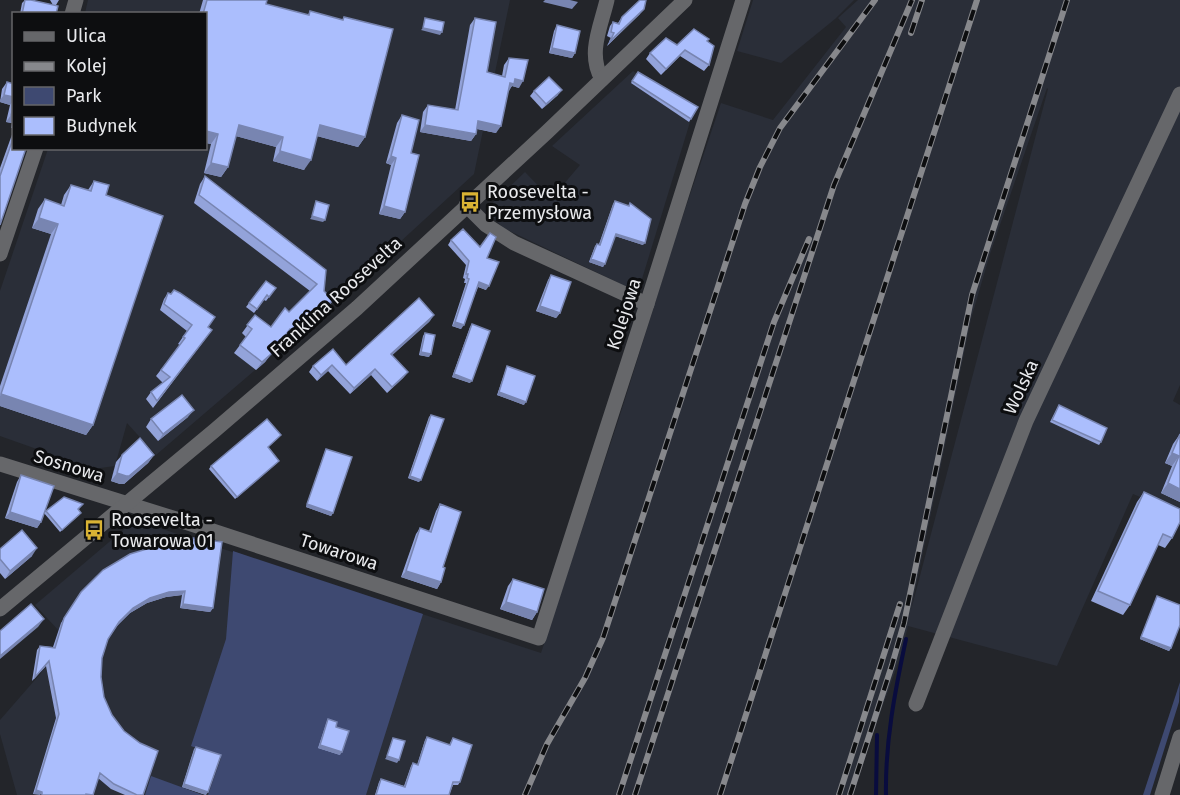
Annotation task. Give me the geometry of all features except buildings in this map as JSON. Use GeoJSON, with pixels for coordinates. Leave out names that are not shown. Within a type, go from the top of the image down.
{"type":"FeatureCollection","features":[{"type":"Feature","properties":{"kind":"street"},"geometry":{"type":"LineString","coordinates":[[602,79],[594,54],[607,0]]}},
{"type":"Feature","properties":{"kind":"street","name":"Franklina Roosevelta"},"geometry":{"type":"LineString","coordinates":[[0,609],[357,308],[685,0]]}},
{"type":"Feature","properties":{"kind":"street","name":"Kolejowa"},"geometry":{"type":"LineString","coordinates":[[539,638],[743,0]]}},
{"type":"Feature","properties":{"kind":"street","name":"Wolska"},"geometry":{"type":"LineString","coordinates":[[916,704],[1026,421],[1180,94]]}},
{"type":"Feature","properties":{"kind":"street"},"geometry":{"type":"LineString","coordinates":[[0,254],[35,150]]}},
{"type":"Feature","properties":{"kind":"street"},"geometry":{"type":"LineString","coordinates":[[466,205],[486,225],[514,243],[647,304]]}},
{"type":"Feature","properties":{"kind":"street","name":"Sosnowa"},"geometry":{"type":"LineString","coordinates":[[0,464],[127,503]]}},
{"type":"Feature","properties":{"kind":"street","name":"Towarowa"},"geometry":{"type":"LineString","coordinates":[[127,503],[539,638]]}},
{"type":"Feature","properties":{"kind":"street"},"geometry":{"type":"LineString","coordinates":[[1162,795],[1180,737]]}},
{"type":"Feature","properties":{"kind":"shaded area"},"geometry":{"type":"Polygon","coordinates":[[[88,0],[510,0],[474,174],[337,300],[156,455],[127,423],[115,466],[93,469],[0,436],[0,291],[48,150],[207,150],[207,12],[85,12],[88,0]]]}},
{"type":"Feature","properties":{"kind":"shaded area"},"geometry":{"type":"Polygon","coordinates":[[[753,0],[854,0],[835,19],[781,63],[737,51],[753,0]]]}},
{"type":"Feature","properties":{"kind":"shaded area"},"geometry":{"type":"Polygon","coordinates":[[[858,0],[1180,0],[1180,385],[1173,401],[1180,405],[1180,514],[1133,494],[1057,666],[908,626],[901,655],[853,795],[17,795],[0,734],[0,720],[41,673],[44,651],[52,652],[59,631],[35,605],[135,520],[541,653],[721,103],[773,120],[846,27],[838,18],[858,0]],[[1048,89],[990,254],[971,319],[911,610],[1048,89]]]}},
{"type":"Feature","properties":{"kind":"shaded area"},"geometry":{"type":"Polygon","coordinates":[[[633,71],[694,109],[638,292],[503,228],[486,209],[525,172],[551,199],[580,165],[552,146],[633,71]]]}},
{"type":"Feature","properties":{"kind":"green space"},"geometry":{"type":"Polygon","coordinates":[[[233,551],[423,614],[366,795],[208,795],[221,758],[191,746],[226,639],[233,551]]]}},
{"type":"Feature","properties":{"kind":"green space"},"geometry":{"type":"Polygon","coordinates":[[[1180,682],[1179,702],[1150,795],[1143,795],[1180,682]]]}},
{"type":"Feature","properties":{"kind":"green space"},"geometry":{"type":"Polygon","coordinates":[[[151,776],[203,795],[145,795],[151,776]]]}},
{"type":"Feature","properties":{"kind":"waterway"},"geometry":{"type":"LineString","coordinates":[[886,795],[889,736],[906,639]]}},
{"type":"Feature","properties":{"kind":"waterway"},"geometry":{"type":"LineString","coordinates":[[876,795],[877,735]]}},
{"type":"Feature","properties":{"kind":"railway"},"geometry":{"type":"LineString","coordinates":[[525,795],[547,744],[585,678],[603,638],[745,204],[760,167],[780,128],[875,0]]}},
{"type":"Feature","properties":{"kind":"railway"},"geometry":{"type":"LineString","coordinates":[[635,795],[834,185],[912,0]]}},
{"type":"Feature","properties":{"kind":"railway"},"geometry":{"type":"LineString","coordinates":[[911,33],[922,0]]}},
{"type":"Feature","properties":{"kind":"railway"},"geometry":{"type":"LineString","coordinates":[[720,795],[977,0]]}},
{"type":"Feature","properties":{"kind":"railway"},"geometry":{"type":"LineString","coordinates":[[850,795],[904,623],[972,295],[1067,0]]}},
{"type":"Feature","properties":{"kind":"railway"},"geometry":{"type":"LineString","coordinates":[[619,795],[774,322],[809,239]]}},
{"type":"Feature","properties":{"kind":"railway"},"geometry":{"type":"LineString","coordinates":[[839,795],[900,604]]}},
{"type":"Feature","properties":{"kind":"place","name":"Roosevelta - Przemysłowa"},"geometry":{"type":"Point","coordinates":[470,202]}},
{"type":"Feature","properties":{"kind":"place","name":"Roosevelta - Towarowa 01"},"geometry":{"type":"Point","coordinates":[94,530]}}]}
